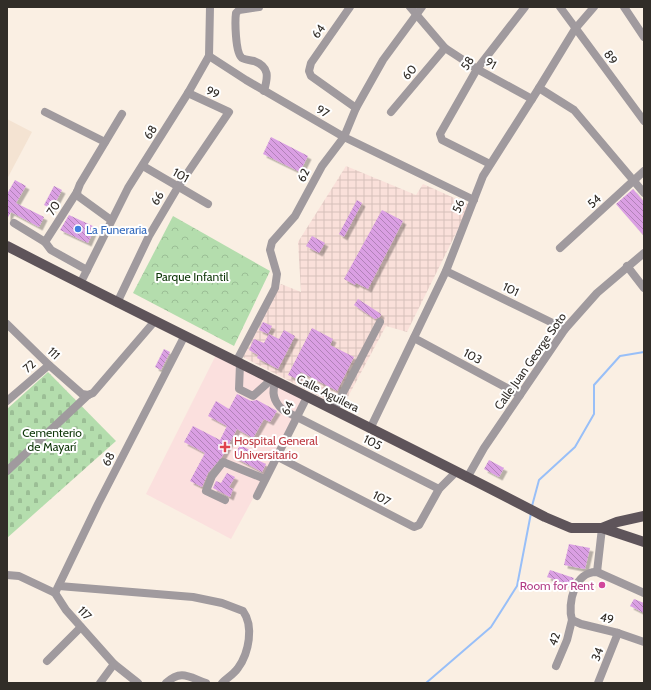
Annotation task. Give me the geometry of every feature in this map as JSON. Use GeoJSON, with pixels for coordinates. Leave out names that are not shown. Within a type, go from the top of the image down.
{"type":"FeatureCollection","features":[{"type":"Feature","properties":{"kind":"main road","name":"Calle Aguilera"},"geometry":{"type":"LineString","coordinates":[[7,246],[116,303],[274,380],[545,517],[571,528],[602,528],[644,542]]}},
{"type":"Feature","properties":{"kind":"main road"},"geometry":{"type":"LineString","coordinates":[[602,528],[644,516]]}},
{"type":"Feature","properties":{"kind":"main road"},"geometry":{"type":"LineString","coordinates":[[618,534],[616,529],[619,522]]}},
{"type":"Feature","properties":{"kind":"street"},"geometry":{"type":"LineString","coordinates":[[209,56],[210,7]]}},
{"type":"Feature","properties":{"kind":"street"},"geometry":{"type":"LineString","coordinates":[[259,7],[239,10],[236,12],[235,26],[238,54],[242,58],[254,61],[263,66],[267,71],[268,77],[264,91]]}},
{"type":"Feature","properties":{"kind":"street","name":"64"},"geometry":{"type":"LineString","coordinates":[[350,7],[311,62],[309,71],[311,76],[356,108]]}},
{"type":"Feature","properties":{"kind":"street","name":"58"},"geometry":{"type":"LineString","coordinates":[[490,164],[440,138],[440,134],[476,69],[525,7]]}},
{"type":"Feature","properties":{"kind":"street","name":"89"},"geometry":{"type":"LineString","coordinates":[[560,7],[644,121]]}},
{"type":"Feature","properties":{"kind":"street","name":"56"},"geometry":{"type":"LineString","coordinates":[[370,429],[446,271],[483,176],[575,29],[594,7]]}},
{"type":"Feature","properties":{"kind":"street"},"geometry":{"type":"LineString","coordinates":[[624,7],[644,37]]}},
{"type":"Feature","properties":{"kind":"street","name":"91"},"geometry":{"type":"LineString","coordinates":[[416,9],[445,48],[476,69],[532,99]]}},
{"type":"Feature","properties":{"kind":"street","name":"62"},"geometry":{"type":"LineString","coordinates":[[238,363],[275,288],[277,274],[270,250],[272,242],[295,216],[322,166],[344,137],[356,108],[383,60],[416,9]]}},
{"type":"Feature","properties":{"kind":"street","name":"60"},"geometry":{"type":"LineString","coordinates":[[391,112],[445,48]]}},
{"type":"Feature","properties":{"kind":"street","name":"97"},"geometry":{"type":"LineString","coordinates":[[209,56],[264,91],[344,137],[474,200]]}},
{"type":"Feature","properties":{"kind":"street","name":"68"},"geometry":{"type":"LineString","coordinates":[[80,284],[128,188],[188,93],[209,56]]}},
{"type":"Feature","properties":{"kind":"street"},"geometry":{"type":"LineString","coordinates":[[539,88],[574,110],[644,193]]}},
{"type":"Feature","properties":{"kind":"street","name":"99"},"geometry":{"type":"LineString","coordinates":[[188,93],[228,112]]}},
{"type":"Feature","properties":{"kind":"street"},"geometry":{"type":"LineString","coordinates":[[45,112],[106,142]]}},
{"type":"Feature","properties":{"kind":"street","name":"66"},"geometry":{"type":"LineString","coordinates":[[116,303],[149,236],[178,187],[228,112]]}},
{"type":"Feature","properties":{"kind":"street","name":"70"},"geometry":{"type":"LineString","coordinates":[[46,242],[122,114]]}},
{"type":"Feature","properties":{"kind":"street","name":"101"},"geometry":{"type":"LineString","coordinates":[[143,166],[208,204]]}},
{"type":"Feature","properties":{"kind":"street","name":"54"},"geometry":{"type":"LineString","coordinates":[[560,248],[644,171]]}},
{"type":"Feature","properties":{"kind":"street"},"geometry":{"type":"LineString","coordinates":[[77,192],[78,196],[111,220]]}},
{"type":"Feature","properties":{"kind":"street"},"geometry":{"type":"LineString","coordinates":[[14,223],[46,242],[51,250],[87,270]]}},
{"type":"Feature","properties":{"kind":"street","name":"Calle Juan George Soto"},"geometry":{"type":"LineString","coordinates":[[467,478],[484,448],[565,329],[598,293],[627,266],[644,253]]}},
{"type":"Feature","properties":{"kind":"street"},"geometry":{"type":"LineString","coordinates":[[627,266],[644,288]]}},
{"type":"Feature","properties":{"kind":"street","name":"101"},"geometry":{"type":"LineString","coordinates":[[446,271],[565,329]]}},
{"type":"Feature","properties":{"kind":"street"},"geometry":{"type":"LineString","coordinates":[[7,471],[88,395],[93,393],[154,322]]}},
{"type":"Feature","properties":{"kind":"street"},"geometry":{"type":"LineString","coordinates":[[334,410],[380,322]]}},
{"type":"Feature","properties":{"kind":"street","name":"111"},"geometry":{"type":"LineString","coordinates":[[7,324],[49,365],[82,394],[88,395]]}},
{"type":"Feature","properties":{"kind":"street","name":"68"},"geometry":{"type":"LineString","coordinates":[[57,590],[98,504],[184,337]]}},
{"type":"Feature","properties":{"kind":"street","name":"103"},"geometry":{"type":"LineString","coordinates":[[414,338],[520,395]]}},
{"type":"Feature","properties":{"kind":"street"},"geometry":{"type":"LineString","coordinates":[[238,363],[239,389],[253,396],[274,380]]}},
{"type":"Feature","properties":{"kind":"street","name":"72"},"geometry":{"type":"LineString","coordinates":[[7,401],[49,365]]}},
{"type":"Feature","properties":{"kind":"street","name":"105"},"geometry":{"type":"LineString","coordinates":[[274,380],[273,389],[275,402],[283,410],[439,489]]}},
{"type":"Feature","properties":{"kind":"street","name":"64"},"geometry":{"type":"LineString","coordinates":[[257,496],[264,479],[307,397]]}},
{"type":"Feature","properties":{"kind":"street","name":"107"},"geometry":{"type":"LineString","coordinates":[[276,456],[414,527],[421,523],[439,489],[456,472]]}},
{"type":"Feature","properties":{"kind":"street"},"geometry":{"type":"LineString","coordinates":[[225,500],[206,491],[212,476],[223,462],[264,479]]}},
{"type":"Feature","properties":{"kind":"street"},"geometry":{"type":"LineString","coordinates":[[602,528],[597,572],[644,593]]}},
{"type":"Feature","properties":{"kind":"street","name":"42"},"geometry":{"type":"LineString","coordinates":[[556,666],[567,640],[571,616],[571,597],[585,575],[591,572],[597,572]]}},
{"type":"Feature","properties":{"kind":"street"},"geometry":{"type":"LineString","coordinates":[[7,575],[19,576],[57,590],[193,597],[222,603],[243,611],[249,623],[246,654],[238,669],[222,683]]}},
{"type":"Feature","properties":{"kind":"street","name":"117"},"geometry":{"type":"LineString","coordinates":[[57,590],[66,610],[114,664],[138,683]]}},
{"type":"Feature","properties":{"kind":"street","name":"49"},"geometry":{"type":"LineString","coordinates":[[571,616],[581,624],[618,633],[644,642]]}},
{"type":"Feature","properties":{"kind":"street"},"geometry":{"type":"LineString","coordinates":[[47,661],[81,627]]}},
{"type":"Feature","properties":{"kind":"street","name":"34"},"geometry":{"type":"LineString","coordinates":[[598,683],[618,633]]}},
{"type":"Feature","properties":{"kind":"street"},"geometry":{"type":"LineString","coordinates":[[100,683],[114,664]]}},
{"type":"Feature","properties":{"kind":"street"},"geometry":{"type":"LineString","coordinates":[[166,683],[174,676],[185,675],[205,683]]}},
{"type":"Feature","properties":{"kind":"shaded area"},"geometry":{"type":"Polygon","coordinates":[[[7,119],[32,132],[7,179],[7,119]]]}},
{"type":"Feature","properties":{"kind":"shaded area"},"geometry":{"type":"Polygon","coordinates":[[[346,166],[416,195],[423,184],[470,205],[407,332],[386,326],[342,408],[241,356],[281,284],[301,292],[298,242],[346,166]]]}},
{"type":"Feature","properties":{"kind":"shaded area","name":"Hospital General Universitario"},"geometry":{"type":"Polygon","coordinates":[[[216,355],[307,399],[231,539],[146,494],[216,355]]]}},
{"type":"Feature","properties":{"kind":"green space","name":"Parque Infantil"},"geometry":{"type":"Polygon","coordinates":[[[173,216],[270,271],[234,346],[133,293],[173,216]]]}},
{"type":"Feature","properties":{"kind":"green space","name":"Cementerio de Mayarí"},"geometry":{"type":"Polygon","coordinates":[[[48,372],[116,441],[7,538],[7,409],[48,372]]]}},
{"type":"Feature","properties":{"kind":"building"},"geometry":{"type":"Polygon","coordinates":[[[271,137],[308,156],[300,172],[263,154],[271,137]]]}},
{"type":"Feature","properties":{"kind":"building"},"geometry":{"type":"Polygon","coordinates":[[[15,180],[26,186],[16,203],[44,217],[39,227],[11,212],[7,219],[7,194],[15,180]]]}},
{"type":"Feature","properties":{"kind":"building"},"geometry":{"type":"Polygon","coordinates":[[[54,186],[62,190],[52,209],[44,205],[54,186]]]}},
{"type":"Feature","properties":{"kind":"building"},"geometry":{"type":"Polygon","coordinates":[[[633,189],[644,202],[644,236],[616,204],[633,189]]]}},
{"type":"Feature","properties":{"kind":"building"},"geometry":{"type":"Polygon","coordinates":[[[357,200],[362,203],[344,237],[339,234],[357,200]]]}},
{"type":"Feature","properties":{"kind":"building"},"geometry":{"type":"Polygon","coordinates":[[[382,210],[403,221],[368,289],[356,283],[355,285],[344,279],[382,210]]]}},
{"type":"Feature","properties":{"kind":"building"},"geometry":{"type":"Polygon","coordinates":[[[69,215],[95,227],[88,243],[60,230],[69,215]]]}},
{"type":"Feature","properties":{"kind":"building"},"geometry":{"type":"Polygon","coordinates":[[[312,236],[325,243],[319,253],[306,246],[312,236]]]}},
{"type":"Feature","properties":{"kind":"building"},"geometry":{"type":"Polygon","coordinates":[[[358,299],[381,314],[380,317],[375,319],[354,305],[358,299]]]}},
{"type":"Feature","properties":{"kind":"building"},"geometry":{"type":"Polygon","coordinates":[[[263,322],[272,326],[268,334],[259,330],[263,322]]]}},
{"type":"Feature","properties":{"kind":"building"},"geometry":{"type":"Polygon","coordinates":[[[312,328],[333,339],[330,345],[354,357],[337,391],[301,372],[297,379],[288,375],[312,328]]]}},
{"type":"Feature","properties":{"kind":"building"},"geometry":{"type":"Polygon","coordinates":[[[284,330],[295,336],[278,369],[257,358],[258,355],[249,350],[254,339],[264,343],[269,334],[279,339],[284,330]]]}},
{"type":"Feature","properties":{"kind":"building"},"geometry":{"type":"Polygon","coordinates":[[[164,349],[170,352],[161,370],[155,367],[164,349]]]}},
{"type":"Feature","properties":{"kind":"building"},"geometry":{"type":"Polygon","coordinates":[[[237,394],[251,401],[257,400],[277,411],[270,422],[264,419],[253,438],[237,429],[222,457],[208,473],[202,487],[190,481],[205,453],[184,442],[193,426],[220,440],[227,426],[208,416],[216,401],[229,409],[237,394]]]}},
{"type":"Feature","properties":{"kind":"building"},"geometry":{"type":"Polygon","coordinates":[[[240,445],[254,452],[251,457],[266,464],[262,472],[234,457],[240,445]]]}},
{"type":"Feature","properties":{"kind":"building"},"geometry":{"type":"Polygon","coordinates":[[[489,460],[504,468],[499,477],[484,469],[489,460]]]}},
{"type":"Feature","properties":{"kind":"building"},"geometry":{"type":"Polygon","coordinates":[[[227,473],[235,477],[229,487],[233,489],[230,497],[213,488],[216,481],[221,483],[227,473]]]}},
{"type":"Feature","properties":{"kind":"building"},"geometry":{"type":"Polygon","coordinates":[[[569,544],[590,548],[585,569],[564,565],[569,544]]]}},
{"type":"Feature","properties":{"kind":"building"},"geometry":{"type":"Polygon","coordinates":[[[550,570],[574,578],[570,585],[547,577],[550,570]]]}},
{"type":"Feature","properties":{"kind":"building"},"geometry":{"type":"Polygon","coordinates":[[[634,599],[644,603],[644,613],[630,606],[634,599]]]}},
{"type":"Feature","properties":{"kind":"waterway"},"geometry":{"type":"LineString","coordinates":[[532,506],[539,480],[575,447],[594,414],[594,385],[620,356],[644,352]]}},
{"type":"Feature","properties":{"kind":"waterway"},"geometry":{"type":"LineString","coordinates":[[426,683],[491,627],[517,586],[531,513]]}},
{"type":"Feature","properties":{"kind":"place","name":"La Funeraria"},"geometry":{"type":"Point","coordinates":[78,229]}},
{"type":"Feature","properties":{"kind":"place","name":"Hospital General Universitario"},"geometry":{"type":"Point","coordinates":[225,447]}},
{"type":"Feature","properties":{"kind":"place","name":"Room for Rent"},"geometry":{"type":"Point","coordinates":[602,585]}}]}
